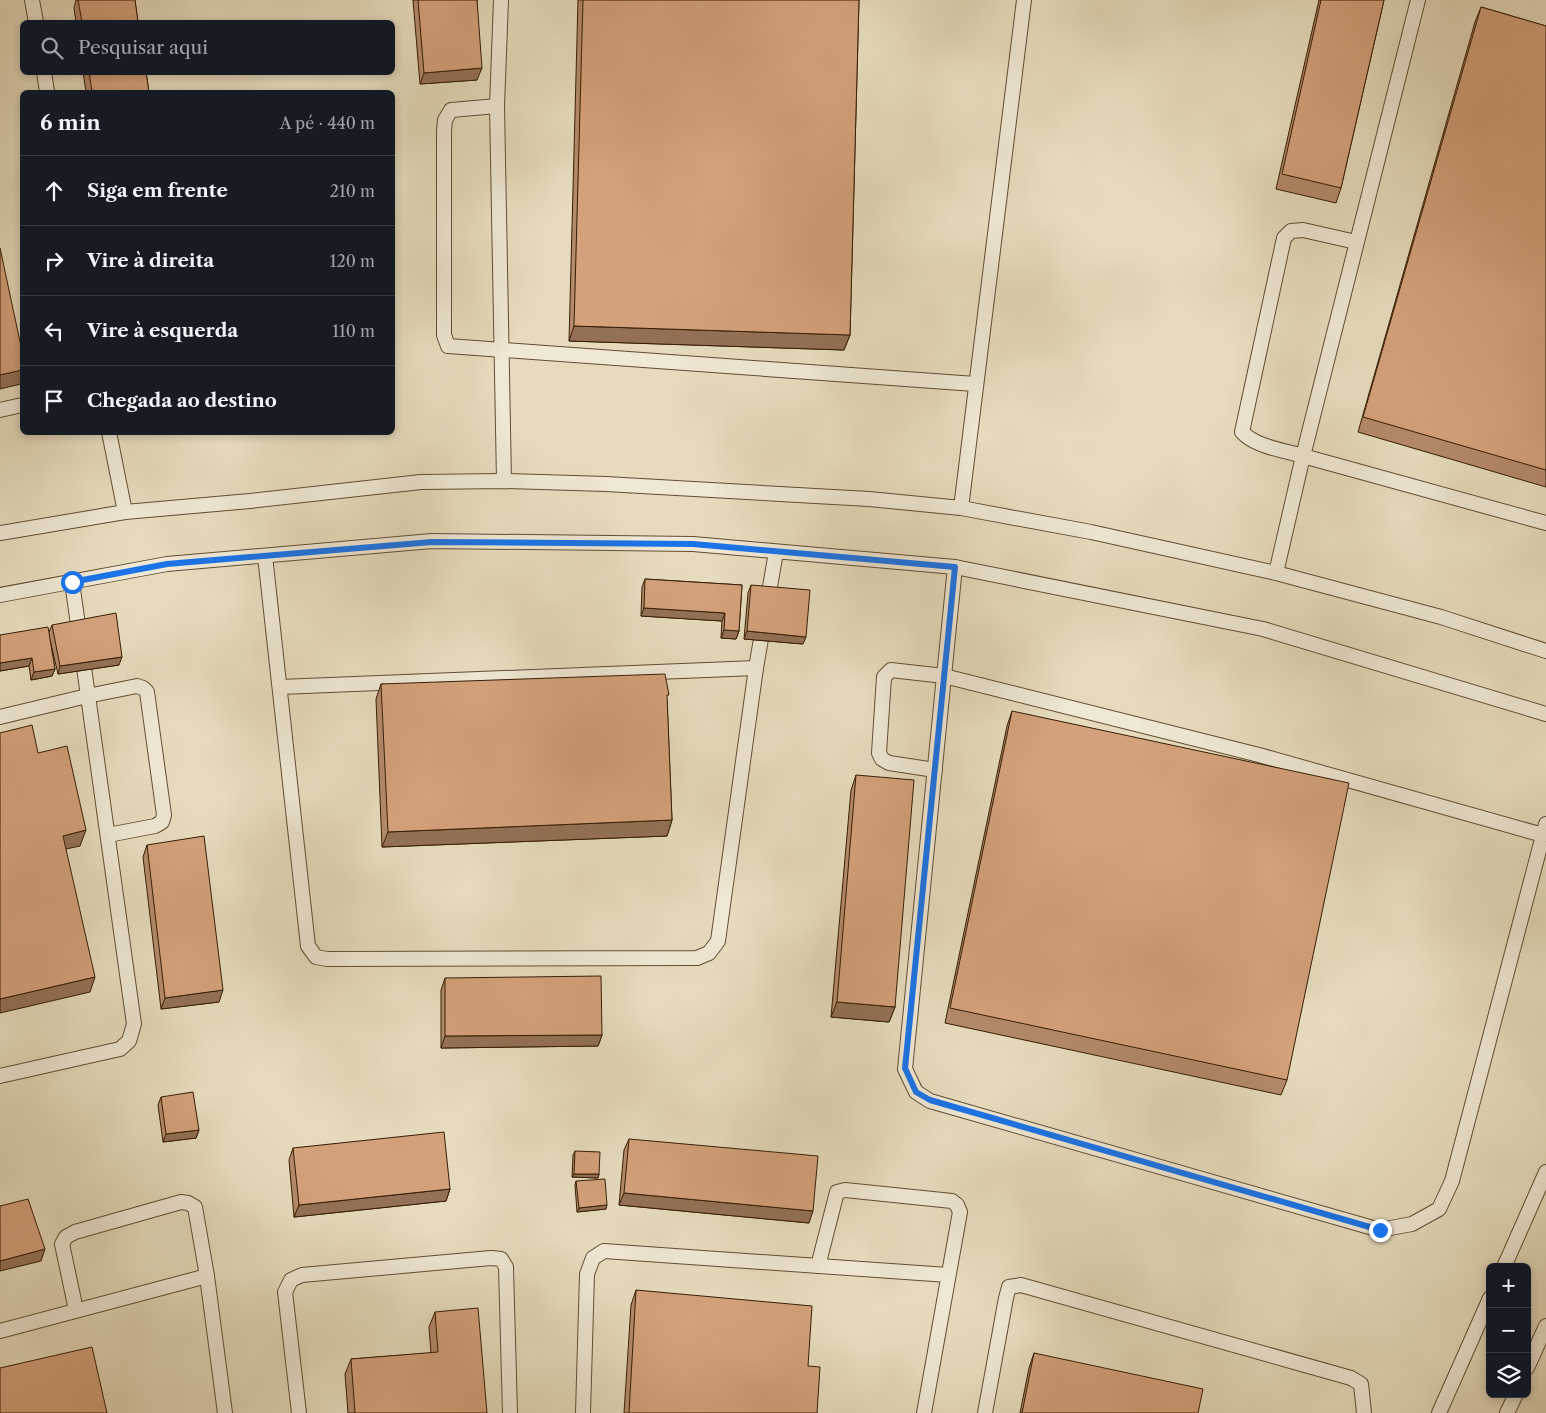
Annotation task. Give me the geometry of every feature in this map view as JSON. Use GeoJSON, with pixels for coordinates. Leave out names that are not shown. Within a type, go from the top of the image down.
{"type":"FeatureCollection","features":[{"type":"Feature","properties":{"kind":"lane"},"geometry":{"type":"LineString","coordinates":[[32,0],[36,20]]}},
{"type":"Feature","properties":{"kind":"lane"},"geometry":{"type":"LineString","coordinates":[[501,0],[496,106],[504,482]]}},
{"type":"Feature","properties":{"kind":"lane"},"geometry":{"type":"LineString","coordinates":[[961,508],[1024,0]]}},
{"type":"Feature","properties":{"kind":"lane"},"geometry":{"type":"LineString","coordinates":[[1276,573],[1356,242],[1418,0]]}},
{"type":"Feature","properties":{"kind":"lane"},"geometry":{"type":"LineString","coordinates":[[45,75],[48,90]]}},
{"type":"Feature","properties":{"kind":"lane"},"geometry":{"type":"LineString","coordinates":[[496,106],[451,110],[445,120],[444,334],[448,346],[975,384]]}},
{"type":"Feature","properties":{"kind":"lane"},"geometry":{"type":"LineString","coordinates":[[1356,242],[1303,230],[1291,231],[1284,238],[1242,432],[1248,438],[1257,442],[1303,456],[1546,523]]}},
{"type":"Feature","properties":{"kind":"lane"},"geometry":{"type":"LineString","coordinates":[[0,410],[20,405]]}},
{"type":"Feature","properties":{"kind":"lane"},"geometry":{"type":"LineString","coordinates":[[110,435],[125,512]]}},
{"type":"Feature","properties":{"kind":"lane"},"geometry":{"type":"LineString","coordinates":[[0,533],[125,512],[250,501],[421,482],[606,484],[859,499],[961,508],[1091,532],[1276,573],[1441,617],[1546,651]]}},
{"type":"Feature","properties":{"kind":"lane"},"geometry":{"type":"LineString","coordinates":[[0,595],[167,564],[432,542],[693,544],[955,567],[1262,630],[1546,714]]}},
{"type":"Feature","properties":{"kind":"lane"},"geometry":{"type":"LineString","coordinates":[[265,556],[308,946],[316,957],[327,959],[697,958],[709,953],[718,941],[756,668],[776,552]]}},
{"type":"Feature","properties":{"kind":"lane"},"geometry":{"type":"LineString","coordinates":[[935,770],[889,763],[882,759],[879,753],[884,677],[891,670],[944,676],[1259,754],[1544,829],[1452,1181],[1439,1209],[1412,1224],[1380,1230],[930,1100],[916,1092],[905,1068],[935,770],[944,676],[955,567]]}},
{"type":"Feature","properties":{"kind":"lane"},"geometry":{"type":"LineString","coordinates":[[0,1076],[120,1049],[129,1041],[134,1024],[72,582]]}},
{"type":"Feature","properties":{"kind":"lane"},"geometry":{"type":"LineString","coordinates":[[280,687],[756,668]]}},
{"type":"Feature","properties":{"kind":"lane"},"geometry":{"type":"LineString","coordinates":[[0,717],[137,686],[147,692],[164,816],[162,822],[155,826],[108,836]]}},
{"type":"Feature","properties":{"kind":"lane"},"geometry":{"type":"LineString","coordinates":[[1506,1263],[1546,1172]]}},
{"type":"Feature","properties":{"kind":"lane"},"geometry":{"type":"LineString","coordinates":[[818,1266],[837,1192],[846,1190],[952,1202],[957,1205],[960,1212],[924,1413]]}},
{"type":"Feature","properties":{"kind":"lane"},"geometry":{"type":"LineString","coordinates":[[76,1310],[62,1244],[66,1237],[75,1232],[181,1202],[195,1207],[207,1276],[225,1413]]}},
{"type":"Feature","properties":{"kind":"lane"},"geometry":{"type":"LineString","coordinates":[[583,1413],[587,1274],[593,1258],[604,1251],[948,1275]]}},
{"type":"Feature","properties":{"kind":"lane"},"geometry":{"type":"LineString","coordinates":[[299,1413],[285,1292],[291,1280],[302,1275],[491,1258],[501,1259],[506,1267],[510,1413]]}},
{"type":"Feature","properties":{"kind":"lane"},"geometry":{"type":"LineString","coordinates":[[0,1331],[207,1276]]}},
{"type":"Feature","properties":{"kind":"lane"},"geometry":{"type":"LineString","coordinates":[[986,1413],[1006,1298],[1009,1288],[1020,1285],[1351,1378],[1361,1384],[1364,1413]]}},
{"type":"Feature","properties":{"kind":"lane"},"geometry":{"type":"LineString","coordinates":[[1439,1413],[1486,1307]]}},
{"type":"Feature","properties":{"kind":"lane"},"geometry":{"type":"LineString","coordinates":[[1531,1359],[1546,1326]]}},
{"type":"Feature","properties":{"kind":"lane"},"geometry":{"type":"LineString","coordinates":[[1507,1413],[1514,1398]]}},
{"type":"Feature","properties":{"kind":"building"},"geometry":{"type":"Polygon","coordinates":[[[78,0],[135,0],[138,20],[82,20],[78,0]]]}},
{"type":"Feature","properties":{"kind":"building"},"geometry":{"type":"Polygon","coordinates":[[[418,0],[477,0],[482,68],[424,73],[418,0]]]}},
{"type":"Feature","properties":{"kind":"building"},"geometry":{"type":"Polygon","coordinates":[[[583,0],[859,0],[850,335],[574,326],[583,0]]]}},
{"type":"Feature","properties":{"kind":"building"},"geometry":{"type":"Polygon","coordinates":[[[1321,0],[1384,0],[1341,188],[1282,174],[1321,0]]]}},
{"type":"Feature","properties":{"kind":"building"},"geometry":{"type":"Polygon","coordinates":[[[1481,7],[1546,26],[1546,470],[1363,417],[1481,7]]]}},
{"type":"Feature","properties":{"kind":"building"},"geometry":{"type":"Polygon","coordinates":[[[89,75],[146,75],[149,90],[92,90],[89,75]]]}},
{"type":"Feature","properties":{"kind":"building"},"geometry":{"type":"Polygon","coordinates":[[[0,248],[20,342],[20,370],[0,375],[0,248]]]}},
{"type":"Feature","properties":{"kind":"building"},"geometry":{"type":"Polygon","coordinates":[[[645,579],[742,585],[739,631],[724,630],[725,613],[644,608],[645,579]]]}},
{"type":"Feature","properties":{"kind":"building"},"geometry":{"type":"Polygon","coordinates":[[[751,585],[810,590],[806,637],[747,631],[751,585]]]}},
{"type":"Feature","properties":{"kind":"building"},"geometry":{"type":"Polygon","coordinates":[[[116,613],[122,657],[60,666],[52,625],[116,613]]]}},
{"type":"Feature","properties":{"kind":"building"},"geometry":{"type":"Polygon","coordinates":[[[48,627],[55,669],[34,672],[32,658],[0,663],[0,635],[48,627]]]}},
{"type":"Feature","properties":{"kind":"building"},"geometry":{"type":"Polygon","coordinates":[[[665,674],[669,695],[667,695],[672,820],[388,832],[381,684],[665,674]]]}},
{"type":"Feature","properties":{"kind":"building"},"geometry":{"type":"Polygon","coordinates":[[[1012,711],[1349,783],[1287,1080],[950,1008],[1012,711]]]}},
{"type":"Feature","properties":{"kind":"building"},"geometry":{"type":"Polygon","coordinates":[[[32,725],[38,753],[67,746],[86,830],[63,836],[95,977],[0,999],[0,733],[32,725]]]}},
{"type":"Feature","properties":{"kind":"building"},"geometry":{"type":"Polygon","coordinates":[[[856,775],[914,780],[895,1007],[837,1002],[856,775]]]}},
{"type":"Feature","properties":{"kind":"building"},"geometry":{"type":"Polygon","coordinates":[[[204,836],[223,990],[165,998],[147,845],[204,836]]]}},
{"type":"Feature","properties":{"kind":"building"},"geometry":{"type":"Polygon","coordinates":[[[601,976],[602,1035],[445,1036],[445,978],[601,976]]]}},
{"type":"Feature","properties":{"kind":"building"},"geometry":{"type":"Polygon","coordinates":[[[193,1092],[199,1130],[166,1134],[161,1097],[193,1092]]]}},
{"type":"Feature","properties":{"kind":"building"},"geometry":{"type":"Polygon","coordinates":[[[444,1132],[450,1189],[299,1205],[293,1148],[444,1132]]]}},
{"type":"Feature","properties":{"kind":"building"},"geometry":{"type":"Polygon","coordinates":[[[629,1139],[818,1156],[813,1211],[624,1193],[629,1139]]]}},
{"type":"Feature","properties":{"kind":"building"},"geometry":{"type":"Polygon","coordinates":[[[575,1151],[600,1152],[599,1174],[574,1174],[575,1151]]]}},
{"type":"Feature","properties":{"kind":"building"},"geometry":{"type":"Polygon","coordinates":[[[605,1179],[607,1205],[579,1208],[576,1181],[605,1179]]]}},
{"type":"Feature","properties":{"kind":"building"},"geometry":{"type":"Polygon","coordinates":[[[28,1199],[45,1249],[0,1261],[0,1206],[28,1199]]]}},
{"type":"Feature","properties":{"kind":"building"},"geometry":{"type":"Polygon","coordinates":[[[636,1290],[812,1306],[808,1366],[820,1367],[817,1413],[629,1413],[636,1290]]]}},
{"type":"Feature","properties":{"kind":"building"},"geometry":{"type":"Polygon","coordinates":[[[478,1308],[487,1413],[355,1413],[351,1359],[438,1352],[435,1312],[478,1308]]]}},
{"type":"Feature","properties":{"kind":"building"},"geometry":{"type":"Polygon","coordinates":[[[92,1347],[107,1413],[0,1413],[0,1368],[92,1347]]]}},
{"type":"Feature","properties":{"kind":"building"},"geometry":{"type":"Polygon","coordinates":[[[1034,1353],[1203,1389],[1198,1413],[1022,1413],[1034,1353]]]}},
{"type":"Feature","properties":{"kind":"route"},"geometry":{"type":"LineString","coordinates":[[72,582],[167,564],[432,542],[693,544],[955,567],[905,1068],[916,1092],[930,1100],[1380,1230]]}}]}
